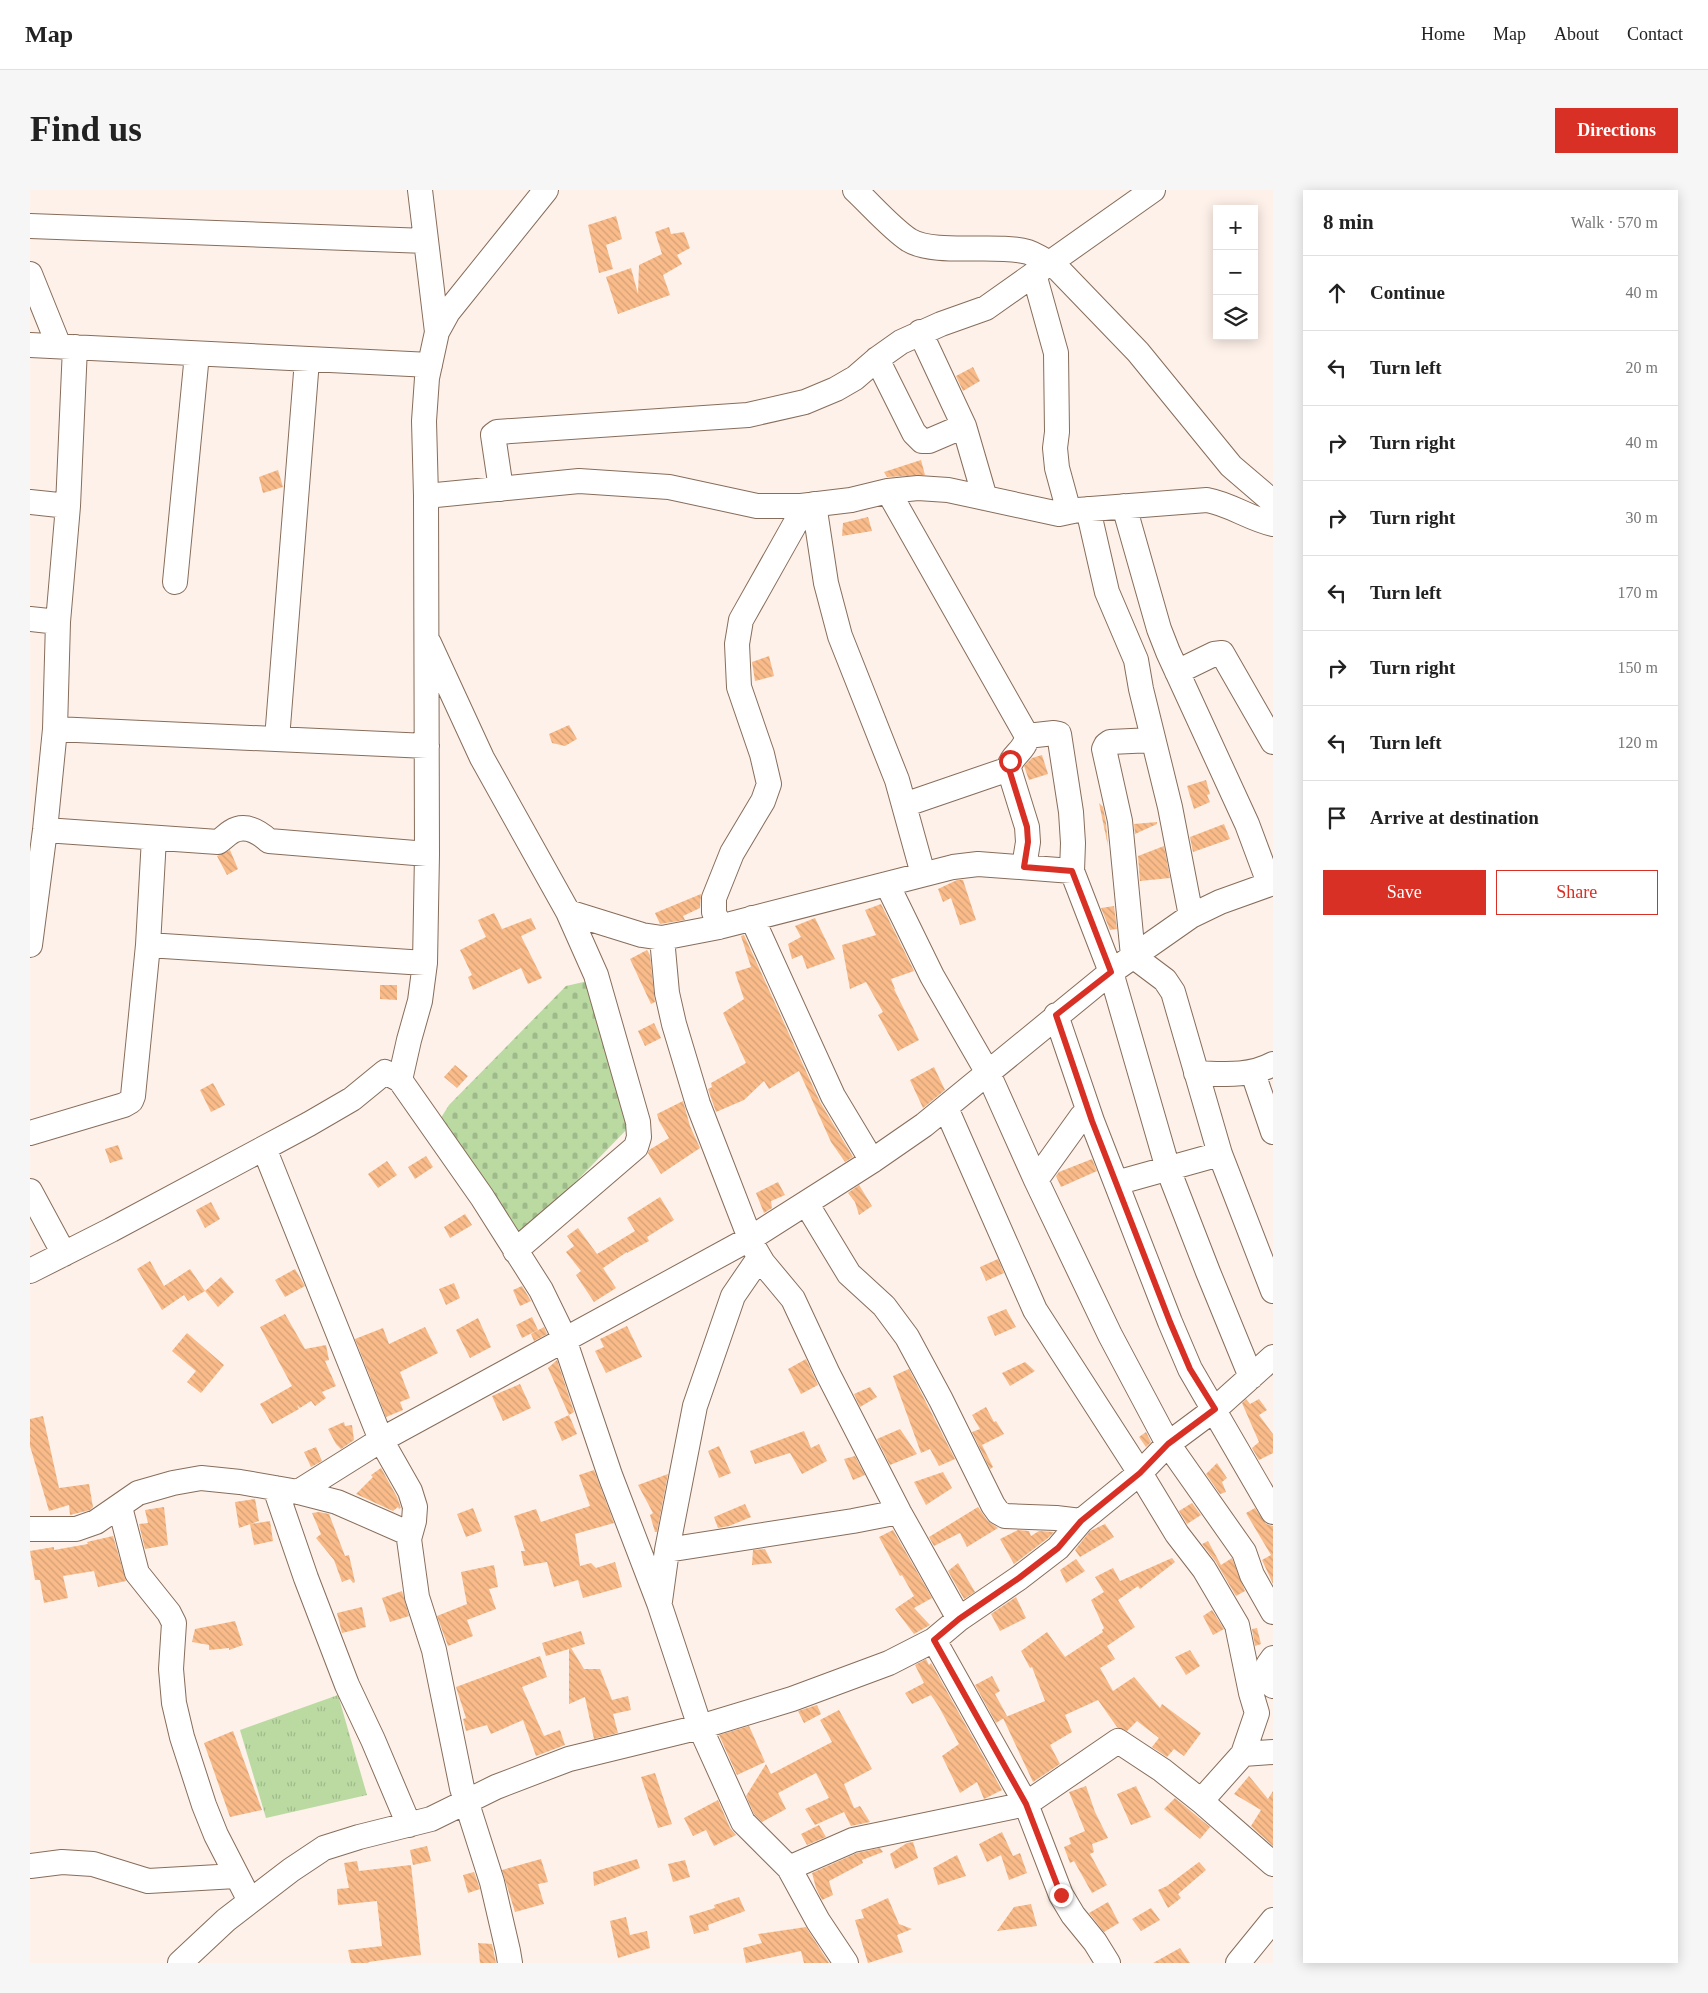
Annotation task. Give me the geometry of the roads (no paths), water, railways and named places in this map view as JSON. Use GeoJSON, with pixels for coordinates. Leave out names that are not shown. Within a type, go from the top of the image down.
{"type":"FeatureCollection","features":[{"type":"Feature","properties":{"kind":"street"},"geometry":{"type":"LineString","coordinates":[[420,190],[437,332]]}},
{"type":"Feature","properties":{"kind":"street"},"geometry":{"type":"LineString","coordinates":[[400,1080],[420,1001],[425,963],[427,746],[424,421],[430,365],[437,332],[448,312],[546,190]]}},
{"type":"Feature","properties":{"kind":"street"},"geometry":{"type":"LineString","coordinates":[[855,190],[910,240],[940,247],[1027,252],[1042,268],[1056,353],[1057,422],[1055,448],[1057,468],[1079,510],[1107,592],[1136,660],[1141,689],[1170,807],[1191,916]]}},
{"type":"Feature","properties":{"kind":"street"},"geometry":{"type":"LineString","coordinates":[[501,489],[493,435],[497,432],[748,415],[777,410],[805,402],[836,389],[855,378],[901,342],[920,332],[986,308],[1153,190]]}},
{"type":"Feature","properties":{"kind":"street"},"geometry":{"type":"LineString","coordinates":[[30,226],[426,241]]}},
{"type":"Feature","properties":{"kind":"street"},"geometry":{"type":"LineString","coordinates":[[1042,268],[1058,269],[1138,352],[1231,466],[1273,502]]}},
{"type":"Feature","properties":{"kind":"street"},"geometry":{"type":"LineString","coordinates":[[30,274],[67,347],[68,506],[58,622],[55,729],[45,830],[30,945]]}},
{"type":"Feature","properties":{"kind":"street"},"geometry":{"type":"LineString","coordinates":[[920,332],[964,426],[985,498]]}},
{"type":"Feature","properties":{"kind":"street"},"geometry":{"type":"LineString","coordinates":[[30,345],[430,365]]}},
{"type":"Feature","properties":{"kind":"street"},"geometry":{"type":"LineString","coordinates":[[175,582],[196,354]]}},
{"type":"Feature","properties":{"kind":"street"},"geometry":{"type":"LineString","coordinates":[[877,359],[914,434],[922,442],[929,441],[964,426]]}},
{"type":"Feature","properties":{"kind":"street"},"geometry":{"type":"LineString","coordinates":[[277,739],[306,360]]}},
{"type":"Feature","properties":{"kind":"street"},"geometry":{"type":"LineString","coordinates":[[426,496],[579,481],[669,487],[757,506],[814,507],[888,491],[918,488],[948,490],[1059,514],[1079,510],[1207,500],[1218,502],[1273,524]]}},
{"type":"Feature","properties":{"kind":"street"},"geometry":{"type":"LineString","coordinates":[[888,491],[1027,736],[1027,743],[1010,761],[1009,769],[1027,827],[1028,842],[1024,867]]}},
{"type":"Feature","properties":{"kind":"street"},"geometry":{"type":"LineString","coordinates":[[30,502],[68,506]]}},
{"type":"Feature","properties":{"kind":"street"},"geometry":{"type":"LineString","coordinates":[[298,1492],[381,1440],[564,1341],[755,1248],[806,1203],[872,1161],[946,1108],[1056,1015],[1133,956],[1191,916],[1220,902],[1271,883],[1247,824],[1159,629],[1124,506]]}},
{"type":"Feature","properties":{"kind":"street"},"geometry":{"type":"LineString","coordinates":[[814,507],[826,583],[840,636],[897,780],[923,874]]}},
{"type":"Feature","properties":{"kind":"street"},"geometry":{"type":"LineString","coordinates":[[719,927],[714,912],[714,898],[732,853],[764,801],[769,784],[764,761],[739,686],[737,644],[741,620],[796,524],[802,516],[814,507]]}},
{"type":"Feature","properties":{"kind":"street"},"geometry":{"type":"LineString","coordinates":[[30,618],[58,622]]}},
{"type":"Feature","properties":{"kind":"street"},"geometry":{"type":"LineString","coordinates":[[426,636],[482,758],[568,912],[596,975],[638,1122],[639,1137],[636,1146],[515,1251]]}},
{"type":"Feature","properties":{"kind":"street"},"geometry":{"type":"LineString","coordinates":[[1177,672],[1214,654],[1222,653],[1273,742]]}},
{"type":"Feature","properties":{"kind":"street"},"geometry":{"type":"LineString","coordinates":[[55,729],[427,746]]}},
{"type":"Feature","properties":{"kind":"street"},"geometry":{"type":"LineString","coordinates":[[1027,736],[1059,734],[1071,812],[1072,871],[1111,972],[1168,1169],[1251,1377]]}},
{"type":"Feature","properties":{"kind":"street"},"geometry":{"type":"LineString","coordinates":[[1153,740],[1110,742],[1104,749],[1120,821],[1133,956],[1165,980],[1173,992],[1220,1154],[1273,1291]]}},
{"type":"Feature","properties":{"kind":"street"},"geometry":{"type":"LineString","coordinates":[[904,805],[1009,769]]}},
{"type":"Feature","properties":{"kind":"street"},"geometry":{"type":"LineString","coordinates":[[45,830],[218,842],[232,831],[244,828],[256,831],[269,841],[427,854]]}},
{"type":"Feature","properties":{"kind":"street"},"geometry":{"type":"LineString","coordinates":[[30,1133],[131,1102],[148,944],[154,838]]}},
{"type":"Feature","properties":{"kind":"street"},"geometry":{"type":"LineString","coordinates":[[568,912],[642,935],[662,938],[719,927],[953,867],[978,864],[1072,871]]}},
{"type":"Feature","properties":{"kind":"street"},"geometry":{"type":"LineString","coordinates":[[887,884],[932,976],[988,1073],[1110,1336],[1168,1444],[1244,1552],[1252,1575],[1273,1612]]}},
{"type":"Feature","properties":{"kind":"street"},"geometry":{"type":"LineString","coordinates":[[752,918],[833,1096],[872,1161]]}},
{"type":"Feature","properties":{"kind":"street"},"geometry":{"type":"LineString","coordinates":[[662,938],[668,993],[674,1024],[698,1104],[755,1248],[793,1299],[828,1374],[898,1512],[959,1619]]}},
{"type":"Feature","properties":{"kind":"street"},"geometry":{"type":"LineString","coordinates":[[148,944],[425,963]]}},
{"type":"Feature","properties":{"kind":"street"},"geometry":{"type":"LineString","coordinates":[[1056,1015],[1092,1121],[1190,1369],[1215,1409],[1237,1453],[1273,1512]]}},
{"type":"Feature","properties":{"kind":"street"},"geometry":{"type":"LineString","coordinates":[[1196,1073],[1235,1075],[1263,1068],[1273,1132]]}},
{"type":"Feature","properties":{"kind":"street"},"geometry":{"type":"LineString","coordinates":[[30,1271],[264,1148],[352,1099],[385,1072],[400,1080],[482,1197],[541,1290],[564,1341],[610,1475],[659,1602],[700,1726],[744,1822],[789,1868],[818,1921],[846,1963]]}},
{"type":"Feature","properties":{"kind":"street"},"geometry":{"type":"LineString","coordinates":[[946,1108],[1035,1310],[1177,1534],[1204,1569],[1237,1625],[1250,1693],[1257,1713],[1243,1754],[1201,1801]]}},
{"type":"Feature","properties":{"kind":"street"},"geometry":{"type":"LineString","coordinates":[[1036,1180],[1082,1116],[1092,1121]]}},
{"type":"Feature","properties":{"kind":"street"},"geometry":{"type":"LineString","coordinates":[[264,1148],[381,1440],[410,1491],[416,1507],[408,1539],[417,1597],[434,1650],[466,1803],[492,1882],[510,1963]]}},
{"type":"Feature","properties":{"kind":"street"},"geometry":{"type":"LineString","coordinates":[[1116,1183],[1220,1154]]}},
{"type":"Feature","properties":{"kind":"street"},"geometry":{"type":"LineString","coordinates":[[30,1191],[64,1254]]}},
{"type":"Feature","properties":{"kind":"street"},"geometry":{"type":"LineString","coordinates":[[806,1203],[849,1274],[884,1306],[907,1337],[941,1400],[977,1475],[998,1512],[1005,1516],[1081,1521]]}},
{"type":"Feature","properties":{"kind":"street"},"geometry":{"type":"LineString","coordinates":[[659,1602],[666,1550],[695,1406],[733,1296],[755,1248]]}},
{"type":"Feature","properties":{"kind":"street"},"geometry":{"type":"LineString","coordinates":[[180,1963],[226,1920],[324,1848],[431,1819],[496,1787],[569,1759],[700,1726],[792,1699],[889,1663],[934,1640],[959,1619],[1019,1578],[1058,1548],[1081,1521],[1140,1473],[1168,1444],[1215,1409],[1273,1357]]}},
{"type":"Feature","properties":{"kind":"street"},"geometry":{"type":"LineString","coordinates":[[30,1530],[76,1529],[96,1522],[138,1494],[173,1483],[201,1478],[240,1482],[298,1492],[337,1502],[410,1534]]}},
{"type":"Feature","properties":{"kind":"street"},"geometry":{"type":"LineString","coordinates":[[275,1488],[306,1578],[347,1685],[373,1740],[409,1825]]}},
{"type":"Feature","properties":{"kind":"street"},"geometry":{"type":"LineString","coordinates":[[120,1507],[137,1573],[169,1613],[174,1623],[171,1669],[174,1703],[182,1737],[204,1805],[236,1876],[250,1901]]}},
{"type":"Feature","properties":{"kind":"street"},"geometry":{"type":"LineString","coordinates":[[666,1550],[853,1521],[898,1512]]}},
{"type":"Feature","properties":{"kind":"street"},"geometry":{"type":"LineString","coordinates":[[934,1640],[1026,1804],[1061,1895],[1073,1916],[1095,1942],[1108,1963]]}},
{"type":"Feature","properties":{"kind":"street"},"geometry":{"type":"LineString","coordinates":[[1273,1658],[1268,1665],[1273,1686]]}},
{"type":"Feature","properties":{"kind":"street"},"geometry":{"type":"LineString","coordinates":[[789,1868],[853,1840],[1026,1804],[1118,1741],[1162,1770],[1201,1801],[1273,1864]]}},
{"type":"Feature","properties":{"kind":"street"},"geometry":{"type":"LineString","coordinates":[[1243,1754],[1273,1752]]}},
{"type":"Feature","properties":{"kind":"street"},"geometry":{"type":"LineString","coordinates":[[30,1866],[62,1862],[93,1864],[148,1881],[236,1876]]}},
{"type":"Feature","properties":{"kind":"street"},"geometry":{"type":"LineString","coordinates":[[1238,1963],[1273,1920]]}}]}
